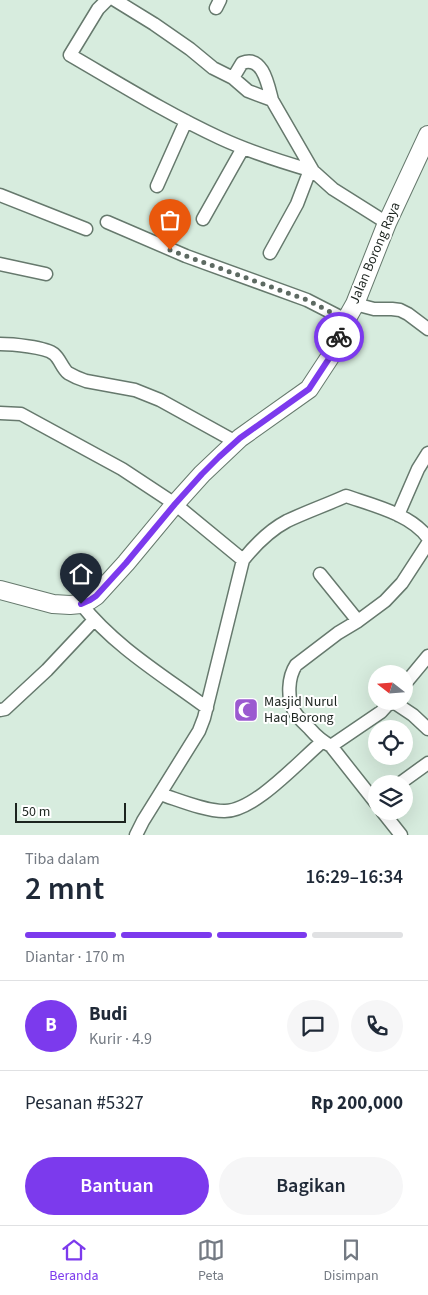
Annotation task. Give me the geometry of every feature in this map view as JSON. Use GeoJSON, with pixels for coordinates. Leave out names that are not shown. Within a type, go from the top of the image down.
{"type":"FeatureCollection","features":[{"type":"Feature","properties":{"kind":"main road","name":"Jalan Borong Raya"},"geometry":{"type":"LineString","coordinates":[[81,604],[96,596],[202,474],[236,442],[309,389],[330,357],[355,304],[387,223],[428,135]]}},
{"type":"Feature","properties":{"kind":"main road"},"geometry":{"type":"LineString","coordinates":[[0,590],[53,604],[81,604]]}},
{"type":"Feature","properties":{"kind":"street"},"geometry":{"type":"LineString","coordinates":[[107,0],[98,9],[70,56],[158,107],[221,138],[243,148],[312,171]]}},
{"type":"Feature","properties":{"kind":"street"},"geometry":{"type":"LineString","coordinates":[[115,0],[154,24],[213,68],[233,78],[248,91],[272,100]]}},
{"type":"Feature","properties":{"kind":"street"},"geometry":{"type":"LineString","coordinates":[[233,78],[242,63],[254,62],[266,80],[272,100],[312,171],[333,189],[387,223]]}},
{"type":"Feature","properties":{"kind":"street"},"geometry":{"type":"LineString","coordinates":[[157,186],[186,121]]}},
{"type":"Feature","properties":{"kind":"street"},"geometry":{"type":"LineString","coordinates":[[203,219],[243,148]]}},
{"type":"Feature","properties":{"kind":"street"},"geometry":{"type":"LineString","coordinates":[[270,253],[297,204],[312,171]]}},
{"type":"Feature","properties":{"kind":"street"},"geometry":{"type":"LineString","coordinates":[[0,196],[86,229]]}},
{"type":"Feature","properties":{"kind":"street"},"geometry":{"type":"LineString","coordinates":[[108,222],[186,256],[307,300],[346,320]]}},
{"type":"Feature","properties":{"kind":"street"},"geometry":{"type":"LineString","coordinates":[[0,264],[46,274]]}},
{"type":"Feature","properties":{"kind":"street"},"geometry":{"type":"LineString","coordinates":[[355,304],[374,309],[400,310],[428,329]]}},
{"type":"Feature","properties":{"kind":"street"},"geometry":{"type":"LineString","coordinates":[[0,344],[18,345],[54,353],[68,372],[80,379],[135,390],[152,396],[236,442]]}},
{"type":"Feature","properties":{"kind":"street"},"geometry":{"type":"LineString","coordinates":[[0,413],[21,414],[122,469],[175,504],[243,560]]}},
{"type":"Feature","properties":{"kind":"street"},"geometry":{"type":"LineString","coordinates":[[398,515],[418,469],[428,453]]}},
{"type":"Feature","properties":{"kind":"street"},"geometry":{"type":"LineString","coordinates":[[136,835],[199,730],[207,708],[243,560],[253,546],[286,521],[346,496],[398,515],[423,531],[428,538]]}},
{"type":"Feature","properties":{"kind":"street"},"geometry":{"type":"LineString","coordinates":[[368,793],[327,744],[300,719],[293,709],[290,699],[292,671],[296,665],[338,633],[385,601],[402,584],[428,543]]}},
{"type":"Feature","properties":{"kind":"street"},"geometry":{"type":"LineString","coordinates":[[320,574],[358,621]]}},
{"type":"Feature","properties":{"kind":"street"},"geometry":{"type":"LineString","coordinates":[[81,604],[94,620],[137,657],[207,708]]}},
{"type":"Feature","properties":{"kind":"street"},"geometry":{"type":"LineString","coordinates":[[0,710],[4,709],[47,670],[94,620]]}},
{"type":"Feature","properties":{"kind":"street"},"geometry":{"type":"LineString","coordinates":[[413,675],[428,656]]}},
{"type":"Feature","properties":{"kind":"street"},"geometry":{"type":"LineString","coordinates":[[160,794],[210,810],[238,809],[259,797],[327,744],[383,710]]}},
{"type":"Feature","properties":{"kind":"street"},"geometry":{"type":"LineString","coordinates":[[406,710],[428,729]]}},
{"type":"Feature","properties":{"kind":"street"},"geometry":{"type":"LineString","coordinates":[[411,775],[428,763]]}},
{"type":"Feature","properties":{"kind":"street"},"geometry":{"type":"LineString","coordinates":[[390,820],[401,835]]}},
{"type":"Feature","properties":{"kind":"way so far"},"geometry":{"type":"LineString","coordinates":[[170,250],[307,300],[346,320],[339,337]]}},
{"type":"Feature","properties":{"kind":"place","name":"Masjid Nurul Haq Borong"},"geometry":{"type":"Point","coordinates":[246,710]}},
{"type":"Feature","properties":{"kind":"route"},"geometry":{"type":"LineString","coordinates":[[81,604],[96,596],[175,504],[219,457],[240,438],[309,389],[330,357],[339,337]]}}]}
